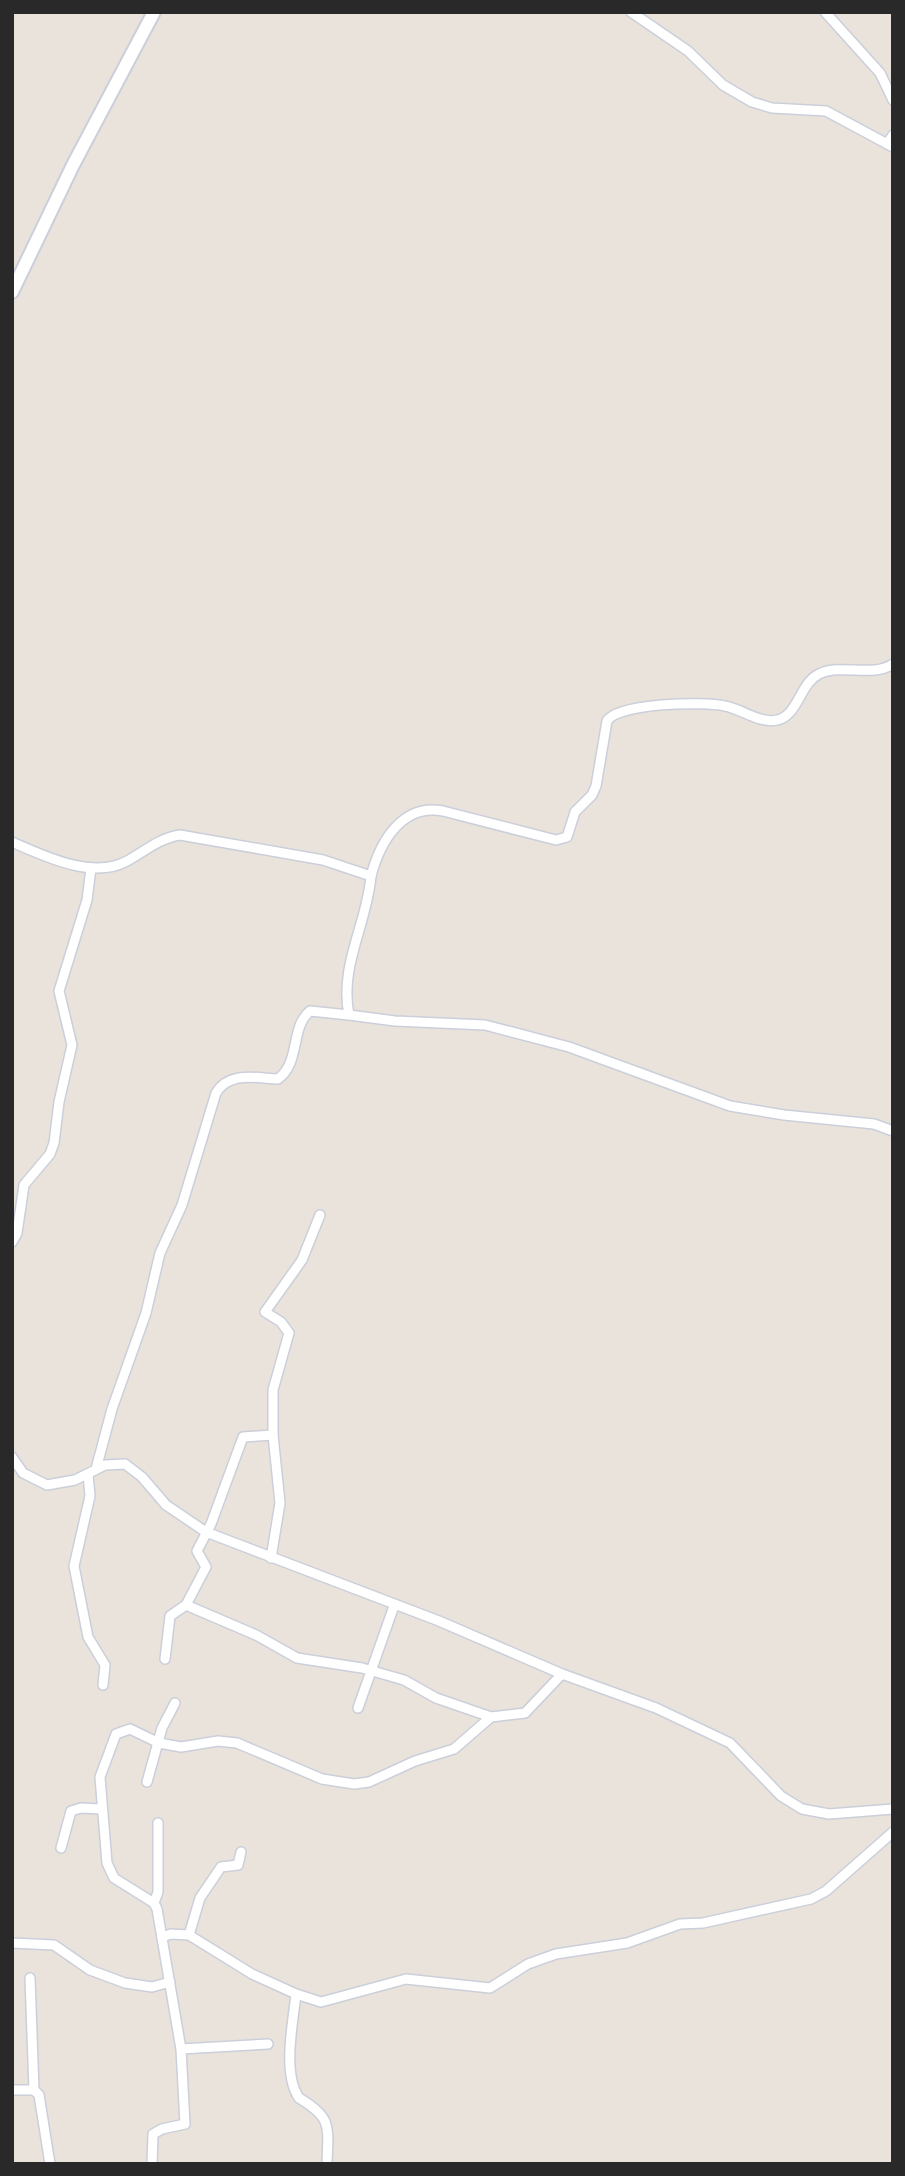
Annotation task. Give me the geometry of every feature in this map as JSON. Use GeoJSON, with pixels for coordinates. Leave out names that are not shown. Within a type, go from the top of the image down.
{"type":"FeatureCollection","features":[{"type":"Feature","properties":{"kind":"main road"},"geometry":{"type":"LineString","coordinates":[[12,292],[73,165],[154,12]]}},
{"type":"Feature","properties":{"kind":"street"},"geometry":{"type":"LineString","coordinates":[[631,12],[688,51],[713,77],[744,98],[772,108],[826,111],[890,146],[893,135]]}},
{"type":"Feature","properties":{"kind":"street"},"geometry":{"type":"LineString","coordinates":[[825,12],[880,73],[893,100]]}},
{"type":"Feature","properties":{"kind":"street"},"geometry":{"type":"LineString","coordinates":[[349,1014],[347,972],[366,908],[377,855],[386,837],[413,813],[425,810],[443,811],[556,840],[567,837],[575,812],[592,795],[596,786],[607,721],[617,713],[671,703],[708,704],[726,706],[774,721],[784,718],[808,684],[820,673],[879,670],[893,664]]}},
{"type":"Feature","properties":{"kind":"street"},"geometry":{"type":"LineString","coordinates":[[12,842],[52,858],[91,867],[122,864],[161,840],[190,835],[230,845],[323,860],[371,876]]}},
{"type":"Feature","properties":{"kind":"street"},"geometry":{"type":"LineString","coordinates":[[12,1242],[19,1224],[19,1203],[24,1185],[50,1154],[54,1143],[59,1102],[72,1045],[59,991],[87,900],[91,867]]}},
{"type":"Feature","properties":{"kind":"street"},"geometry":{"type":"LineString","coordinates":[[103,1685],[105,1665],[88,1637],[74,1566],[85,1527],[92,1472],[111,1409],[146,1313],[160,1253],[181,1205],[216,1093],[226,1081],[278,1079],[283,1075],[295,1051],[304,1015],[310,1011],[396,1021],[485,1025],[569,1047],[730,1106],[784,1115],[874,1124],[893,1131]]}},
{"type":"Feature","properties":{"kind":"street"},"geometry":{"type":"LineString","coordinates":[[271,1558],[280,1503],[273,1435],[273,1390],[289,1333],[281,1322],[265,1312],[302,1260],[320,1215]]}},
{"type":"Feature","properties":{"kind":"street"},"geometry":{"type":"LineString","coordinates":[[165,1659],[170,1616],[186,1605],[206,1567],[196,1553],[243,1437],[273,1435]]}},
{"type":"Feature","properties":{"kind":"street"},"geometry":{"type":"LineString","coordinates":[[12,1457],[23,1473],[47,1485],[62,1484],[115,1462],[134,1469],[166,1505],[206,1532],[439,1621],[562,1674],[656,1708],[730,1743],[781,1796],[803,1809],[829,1814],[893,1809]]}},
{"type":"Feature","properties":{"kind":"street"},"geometry":{"type":"LineString","coordinates":[[186,1605],[256,1635],[297,1658],[372,1671],[411,1682],[436,1698],[491,1717],[526,1713],[562,1674]]}},
{"type":"Feature","properties":{"kind":"street"},"geometry":{"type":"LineString","coordinates":[[358,1708],[394,1606]]}},
{"type":"Feature","properties":{"kind":"street"},"geometry":{"type":"LineString","coordinates":[[147,1782],[162,1728],[175,1703]]}},
{"type":"Feature","properties":{"kind":"street"},"geometry":{"type":"LineString","coordinates":[[154,1903],[114,1878],[109,1872],[100,1777],[116,1734],[130,1729],[159,1743],[190,1747],[226,1741],[321,1779],[354,1784],[369,1782],[415,1761],[454,1749],[491,1717]]}},
{"type":"Feature","properties":{"kind":"street"},"geometry":{"type":"LineString","coordinates":[[61,1848],[71,1811],[101,1808]]}},
{"type":"Feature","properties":{"kind":"street"},"geometry":{"type":"LineString","coordinates":[[152,2164],[153,2134],[185,2124],[186,2120],[181,2049],[154,1903],[158,1892],[158,1823]]}},
{"type":"Feature","properties":{"kind":"street"},"geometry":{"type":"LineString","coordinates":[[162,1937],[171,1934],[189,1935],[252,1974],[321,2002],[406,1979],[490,1988],[528,1964],[547,1956],[627,1943],[680,1924],[703,1923],[811,1899],[825,1891],[893,1832]]}},
{"type":"Feature","properties":{"kind":"street"},"geometry":{"type":"LineString","coordinates":[[189,1935],[200,1898],[221,1867],[239,1865],[241,1852]]}},
{"type":"Feature","properties":{"kind":"street"},"geometry":{"type":"LineString","coordinates":[[12,1943],[54,1945],[90,1970],[125,1983],[152,1987],[170,1982]]}},
{"type":"Feature","properties":{"kind":"street"},"geometry":{"type":"LineString","coordinates":[[30,1978],[34,2090],[39,2095],[50,2164]]}},
{"type":"Feature","properties":{"kind":"street"},"geometry":{"type":"LineString","coordinates":[[296,1994],[289,2050],[292,2075],[299,2098],[319,2109],[324,2116],[327,2164]]}},
{"type":"Feature","properties":{"kind":"street"},"geometry":{"type":"LineString","coordinates":[[181,2049],[268,2044]]}},
{"type":"Feature","properties":{"kind":"street"},"geometry":{"type":"LineString","coordinates":[[12,2090],[34,2090]]}}]}
